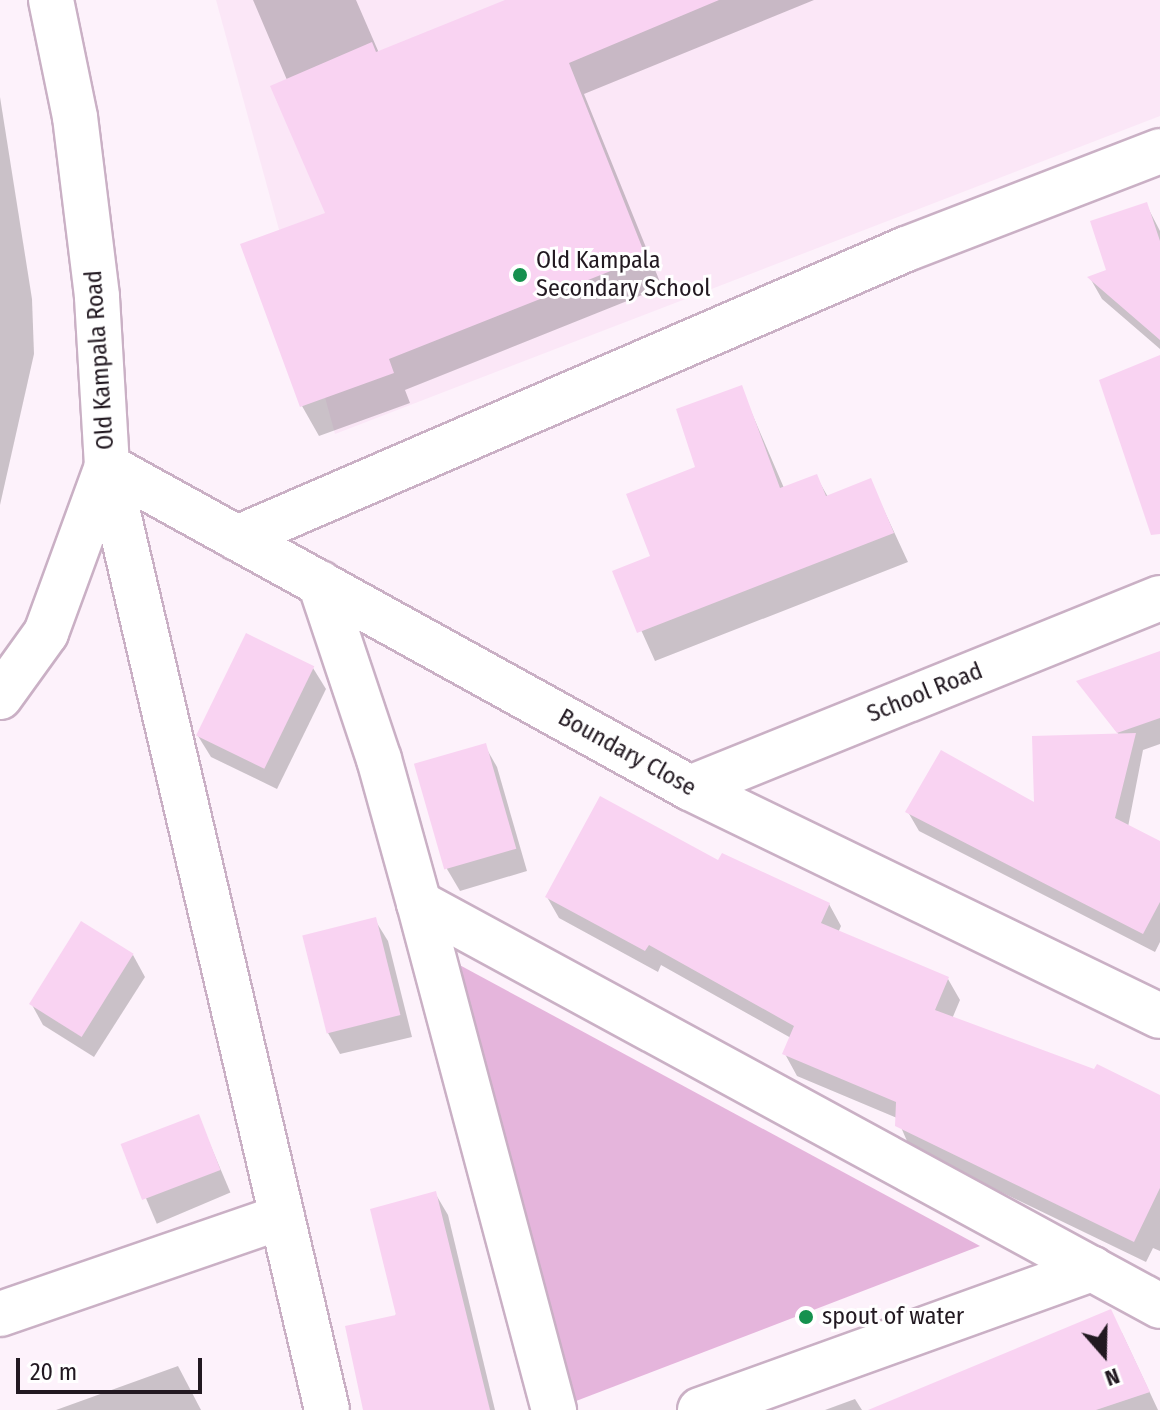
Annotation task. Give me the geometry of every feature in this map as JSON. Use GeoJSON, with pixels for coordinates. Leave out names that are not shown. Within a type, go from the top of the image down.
{"type":"FeatureCollection","features":[{"type":"Feature","properties":{"kind":"street","name":"Old Kampala Road"},"geometry":{"type":"LineString","coordinates":[[0,697],[46,633],[107,466],[88,221],[75,117],[51,0]]}},
{"type":"Feature","properties":{"kind":"street"},"geometry":{"type":"LineString","coordinates":[[237,538],[906,249],[1160,151]]}},
{"type":"Feature","properties":{"kind":"street","name":"Boundary Close"},"geometry":{"type":"LineString","coordinates":[[107,466],[690,788],[1160,1016]]}},
{"type":"Feature","properties":{"kind":"street"},"geometry":{"type":"LineString","coordinates":[[107,466],[327,1410]]}},
{"type":"Feature","properties":{"kind":"street"},"geometry":{"type":"LineString","coordinates":[[320,583],[379,759],[554,1410]]}},
{"type":"Feature","properties":{"kind":"street","name":"School Road"},"geometry":{"type":"LineString","coordinates":[[690,788],[1160,598]]}},
{"type":"Feature","properties":{"kind":"street"},"geometry":{"type":"LineString","coordinates":[[419,903],[1160,1306]]}},
{"type":"Feature","properties":{"kind":"street"},"geometry":{"type":"LineString","coordinates":[[0,1314],[282,1217]]}},
{"type":"Feature","properties":{"kind":"street"},"geometry":{"type":"LineString","coordinates":[[700,1410],[1092,1269]]}},
{"type":"Feature","properties":{"kind":"shaded area","name":"Old Kampala Secondary School"},"geometry":{"type":"Polygon","coordinates":[[[216,0],[1160,0],[1160,116],[335,434],[216,0]]]}},
{"type":"Feature","properties":{"kind":"shaded area"},"geometry":{"type":"Polygon","coordinates":[[[441,955],[980,1246],[563,1406],[441,955]]]}},
{"type":"Feature","properties":{"kind":"building"},"geometry":{"type":"Polygon","coordinates":[[[505,0],[719,0],[569,63],[646,257],[389,359],[394,373],[300,407],[240,244],[325,213],[270,86],[372,42],[376,52],[505,0]]]}},
{"type":"Feature","properties":{"kind":"building"},"geometry":{"type":"Polygon","coordinates":[[[1147,202],[1160,241],[1160,340],[1087,277],[1106,270],[1090,221],[1147,202]]]}},
{"type":"Feature","properties":{"kind":"building"},"geometry":{"type":"Polygon","coordinates":[[[1160,355],[1160,534],[1151,535],[1099,380],[1160,355]]]}},
{"type":"Feature","properties":{"kind":"building"},"geometry":{"type":"Polygon","coordinates":[[[742,385],[780,488],[817,474],[826,496],[871,478],[894,533],[637,633],[612,571],[650,556],[626,494],[695,467],[676,409],[742,385]]]}},
{"type":"Feature","properties":{"kind":"building"},"geometry":{"type":"Polygon","coordinates":[[[246,633],[314,666],[264,769],[196,735],[246,633]]]}},
{"type":"Feature","properties":{"kind":"building"},"geometry":{"type":"Polygon","coordinates":[[[1160,651],[1160,718],[1117,733],[1076,681],[1160,651]]]}},
{"type":"Feature","properties":{"kind":"building"},"geometry":{"type":"Polygon","coordinates":[[[1136,733],[1115,818],[1160,841],[1160,902],[1143,934],[905,812],[941,750],[1034,802],[1032,736],[1136,733]]]}},
{"type":"Feature","properties":{"kind":"building"},"geometry":{"type":"Polygon","coordinates":[[[486,743],[516,849],[444,869],[414,764],[486,743]]]}},
{"type":"Feature","properties":{"kind":"building"},"geometry":{"type":"Polygon","coordinates":[[[600,796],[718,860],[722,853],[830,903],[821,923],[949,977],[935,1010],[1094,1069],[1097,1064],[1160,1095],[1160,1188],[1134,1242],[895,1126],[896,1102],[782,1054],[794,1026],[649,945],[645,951],[545,897],[600,796]]]}},
{"type":"Feature","properties":{"kind":"building"},"geometry":{"type":"Polygon","coordinates":[[[376,917],[400,1015],[327,1033],[302,935],[376,917]]]}},
{"type":"Feature","properties":{"kind":"building"},"geometry":{"type":"Polygon","coordinates":[[[81,921],[134,954],[82,1037],[29,1004],[81,921]]]}},
{"type":"Feature","properties":{"kind":"building"},"geometry":{"type":"Polygon","coordinates":[[[199,1114],[221,1170],[142,1200],[121,1144],[199,1114]]]}},
{"type":"Feature","properties":{"kind":"building"},"geometry":{"type":"Polygon","coordinates":[[[436,1191],[490,1410],[363,1410],[345,1326],[396,1315],[370,1209],[436,1191]]]}},
{"type":"Feature","properties":{"kind":"building"},"geometry":{"type":"Polygon","coordinates":[[[1111,1309],[1150,1392],[1096,1410],[868,1410],[1111,1309]]]}},
{"type":"Feature","properties":{"kind":"place","name":"Old Kampala Secondary School"},"geometry":{"type":"Point","coordinates":[520,275]}},
{"type":"Feature","properties":{"kind":"place","name":"spout of water"},"geometry":{"type":"Point","coordinates":[806,1317]}}]}
